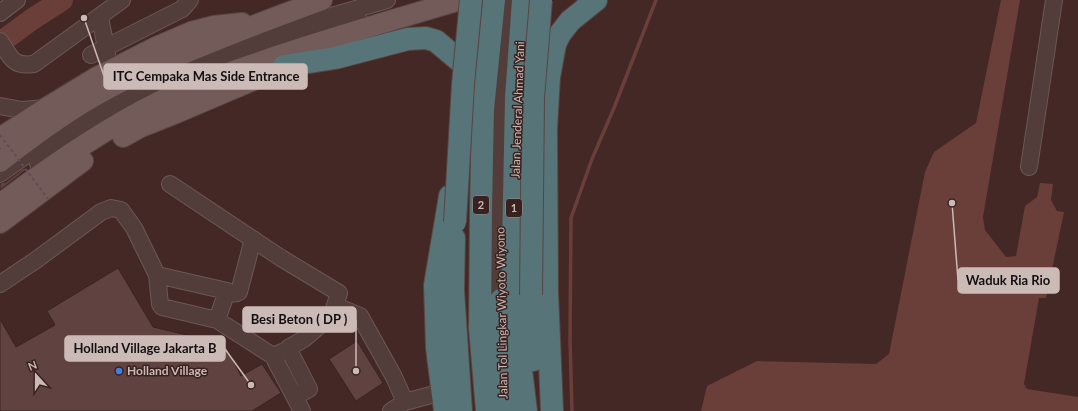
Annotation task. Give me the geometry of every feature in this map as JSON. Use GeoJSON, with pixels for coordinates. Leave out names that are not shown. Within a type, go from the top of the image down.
{"type":"FeatureCollection","features":[{"type":"Feature","properties":{"kind":"highway"},"geometry":{"type":"LineString","coordinates":[[461,411],[453,290],[461,106],[471,0]]}},
{"type":"Feature","properties":{"kind":"highway"},"geometry":{"type":"LineString","coordinates":[[478,411],[469,280],[469,159],[474,73],[481,0]]}},
{"type":"Feature","properties":{"kind":"highway","name":"Jalan Tol Lingkar Wiyoto Wiyono"},"geometry":{"type":"LineString","coordinates":[[487,411],[480,328],[481,201],[483,109],[494,0]]}},
{"type":"Feature","properties":{"kind":"highway","name":"Jalan Tol Lingkar Wiyoto Wiyono"},"geometry":{"type":"LineString","coordinates":[[503,411],[501,376],[501,161],[516,0]]}},
{"type":"Feature","properties":{"kind":"highway","name":"Jalan Jenderal Ahmad Yani"},"geometry":{"type":"LineString","coordinates":[[523,0],[516,98],[512,295],[526,411]]}},
{"type":"Feature","properties":{"kind":"highway","name":"Jalan Jenderal Ahmad Yani"},"geometry":{"type":"LineString","coordinates":[[534,411],[531,295],[533,98],[541,0]]}},
{"type":"Feature","properties":{"kind":"highway"},"geometry":{"type":"LineString","coordinates":[[518,71],[538,38],[551,22],[569,8],[586,0]]}},
{"type":"Feature","properties":{"kind":"highway"},"geometry":{"type":"LineString","coordinates":[[552,411],[547,277],[546,128],[548,77],[555,44],[560,34],[570,21],[596,0]]}},
{"type":"Feature","properties":{"kind":"highway"},"geometry":{"type":"LineString","coordinates":[[284,66],[335,58],[408,39],[426,38],[436,41],[474,73]]}},
{"type":"Feature","properties":{"kind":"highway"},"geometry":{"type":"LineString","coordinates":[[444,402],[437,348],[435,285],[450,195],[454,144],[456,139],[470,130]]}},
{"type":"Feature","properties":{"kind":"highway"},"geometry":{"type":"LineString","coordinates":[[450,195],[469,159]]}},
{"type":"Feature","properties":{"kind":"main road"},"geometry":{"type":"LineString","coordinates":[[0,162],[26,142],[85,102],[127,79],[161,63],[262,22],[322,0]]}},
{"type":"Feature","properties":{"kind":"main road"},"geometry":{"type":"LineString","coordinates":[[0,204],[34,178],[100,134],[159,102],[214,78],[310,44],[460,0]]}},
{"type":"Feature","properties":{"kind":"main road"},"geometry":{"type":"LineString","coordinates":[[0,138],[46,108],[103,74],[156,47],[191,32],[214,26],[262,22]]}},
{"type":"Feature","properties":{"kind":"main road"},"geometry":{"type":"LineString","coordinates":[[0,223],[78,164],[141,126],[174,114],[284,66],[301,55],[310,44]]}},
{"type":"Feature","properties":{"kind":"street"},"geometry":{"type":"LineString","coordinates":[[0,13],[17,0]]}},
{"type":"Feature","properties":{"kind":"street"},"geometry":{"type":"LineString","coordinates":[[0,42],[14,62],[23,66],[34,64],[122,0]]}},
{"type":"Feature","properties":{"kind":"street"},"geometry":{"type":"LineString","coordinates":[[91,55],[182,9],[190,0]]}},
{"type":"Feature","properties":{"kind":"street"},"geometry":{"type":"LineString","coordinates":[[0,174],[76,120],[118,96],[166,72],[255,38],[387,0]]}},
{"type":"Feature","properties":{"kind":"street"},"geometry":{"type":"LineString","coordinates":[[0,193],[76,136],[122,108],[214,67],[319,31],[429,0]]}},
{"type":"Feature","properties":{"kind":"street"},"geometry":{"type":"LineString","coordinates":[[493,411],[485,330],[484,121],[500,0]]}},
{"type":"Feature","properties":{"kind":"street"},"geometry":{"type":"LineString","coordinates":[[503,411],[497,331],[498,136],[512,0]]}},
{"type":"Feature","properties":{"kind":"street"},"geometry":{"type":"LineString","coordinates":[[1029,167],[1054,0]]}},
{"type":"Feature","properties":{"kind":"street"},"geometry":{"type":"LineString","coordinates":[[100,17],[105,48],[103,74]]}},
{"type":"Feature","properties":{"kind":"street"},"geometry":{"type":"LineString","coordinates":[[85,28],[91,55],[103,74]]}},
{"type":"Feature","properties":{"kind":"street"},"geometry":{"type":"LineString","coordinates":[[0,106],[22,110],[46,108]]}},
{"type":"Feature","properties":{"kind":"street"},"geometry":{"type":"LineString","coordinates":[[170,184],[339,294],[332,315],[304,339],[273,356]]}},
{"type":"Feature","properties":{"kind":"street"},"geometry":{"type":"LineString","coordinates":[[0,284],[36,260],[101,212],[111,208],[121,210],[134,228],[157,275],[160,304],[162,307],[217,320],[273,356],[300,407]]}},
{"type":"Feature","properties":{"kind":"street"},"geometry":{"type":"LineString","coordinates":[[157,275],[235,294],[239,292],[253,239]]}},
{"type":"Feature","properties":{"kind":"street"},"geometry":{"type":"LineString","coordinates":[[217,320],[227,291]]}},
{"type":"Feature","properties":{"kind":"street"},"geometry":{"type":"LineString","coordinates":[[336,306],[360,316],[394,377],[405,402]]}},
{"type":"Feature","properties":{"kind":"street"},"geometry":{"type":"LineString","coordinates":[[288,348],[309,389],[300,407]]}},
{"type":"Feature","properties":{"kind":"street"},"geometry":{"type":"LineString","coordinates":[[390,411],[405,402],[444,402]]}},
{"type":"Feature","properties":{"kind":"path"},"geometry":{"type":"LineString","coordinates":[[0,135],[48,199]]}},
{"type":"Feature","properties":{"kind":"shaded area"},"geometry":{"type":"Polygon","coordinates":[[[1001,0],[1020,0],[983,217],[985,230],[1006,257],[1016,256],[1025,206],[1037,197],[1040,183],[1053,184],[1051,200],[1057,211],[1064,212],[1046,298],[1039,298],[1024,384],[1027,389],[1078,397],[1078,411],[701,411],[707,386],[757,361],[876,364],[889,354],[925,172],[934,152],[976,123],[1001,0]]]}},
{"type":"Feature","properties":{"kind":"building"},"geometry":{"type":"Polygon","coordinates":[[[24,168],[26,170],[0,190],[0,183],[6,182],[24,168]]]}},
{"type":"Feature","properties":{"kind":"building","name":"Holland Village"},"geometry":{"type":"Polygon","coordinates":[[[118,268],[153,327],[225,344],[241,376],[262,364],[281,393],[252,411],[0,411],[0,319],[16,347],[55,325],[47,311],[118,268]]]}},
{"type":"Feature","properties":{"kind":"building"},"geometry":{"type":"Polygon","coordinates":[[[357,341],[383,383],[356,401],[329,359],[357,341]]]}},
{"type":"Feature","properties":{"kind":"waterway"},"geometry":{"type":"LineString","coordinates":[[0,43],[31,20],[62,0]]}},
{"type":"Feature","properties":{"kind":"waterway"},"geometry":{"type":"LineString","coordinates":[[572,411],[570,340],[571,218],[592,159],[614,108],[656,0]]}},
{"type":"Feature","properties":{"kind":"place","name":"ITC Cempaka Mas Side Entrance"},"geometry":{"type":"Point","coordinates":[84,18]}},
{"type":"Feature","properties":{"kind":"place","name":"Waduk Ria Rio"},"geometry":{"type":"Point","coordinates":[952,203]}},
{"type":"Feature","properties":{"kind":"place","name":"Holland Village"},"geometry":{"type":"Point","coordinates":[119,371]}},
{"type":"Feature","properties":{"kind":"place","name":"Besi Beton ( DP )"},"geometry":{"type":"Point","coordinates":[356,371]}},
{"type":"Feature","properties":{"kind":"place","name":"Holland Village Jakarta B"},"geometry":{"type":"Point","coordinates":[251,385]}}]}
